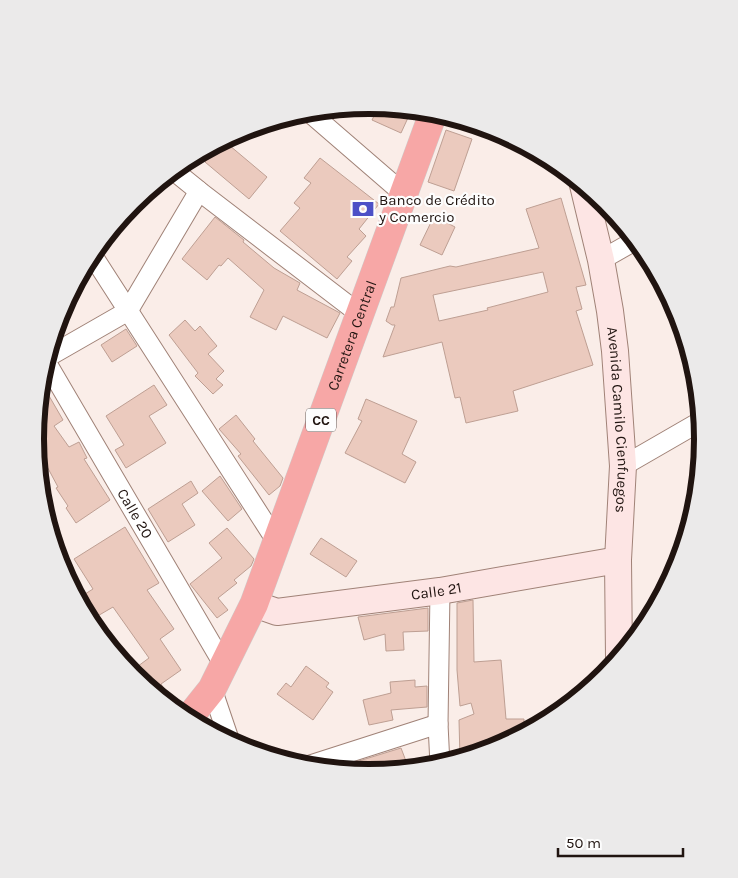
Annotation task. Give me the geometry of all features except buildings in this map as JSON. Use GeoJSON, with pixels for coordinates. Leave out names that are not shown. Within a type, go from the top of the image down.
{"type":"FeatureCollection","features":[{"type":"Feature","properties":{"kind":"highway","name":"Carretera Central"},"geometry":{"type":"LineString","coordinates":[[193,712],[218,678],[254,604],[431,120]]}},
{"type":"Feature","properties":{"kind":"main road","name":"Avenida Camilo Cienfuegos"},"geometry":{"type":"LineString","coordinates":[[586,197],[601,260],[616,351],[623,466],[618,560],[619,647]]}},
{"type":"Feature","properties":{"kind":"main road","name":"Calle 21"},"geometry":{"type":"LineString","coordinates":[[254,604],[277,612],[440,591],[618,560]]}},
{"type":"Feature","properties":{"kind":"street"},"geometry":{"type":"LineString","coordinates":[[317,118],[404,194]]}},
{"type":"Feature","properties":{"kind":"street"},"geometry":{"type":"LineString","coordinates":[[179,175],[361,315]]}},
{"type":"Feature","properties":{"kind":"street"},"geometry":{"type":"LineString","coordinates":[[55,353],[128,311],[199,191]]}},
{"type":"Feature","properties":{"kind":"street"},"geometry":{"type":"LineString","coordinates":[[601,260],[629,244]]}},
{"type":"Feature","properties":{"kind":"street"},"geometry":{"type":"LineString","coordinates":[[96,262],[277,542]]}},
{"type":"Feature","properties":{"kind":"street","name":"Calle 20"},"geometry":{"type":"LineString","coordinates":[[52,369],[218,678],[228,732]]}},
{"type":"Feature","properties":{"kind":"street"},"geometry":{"type":"LineString","coordinates":[[623,466],[694,425]]}},
{"type":"Feature","properties":{"kind":"street"},"geometry":{"type":"LineString","coordinates":[[440,591],[438,724],[440,756]]}},
{"type":"Feature","properties":{"kind":"street"},"geometry":{"type":"LineString","coordinates":[[324,761],[438,724]]}},
{"type":"Feature","properties":{"kind":"place","name":"Banco de Crédito y Comercio"},"geometry":{"type":"Point","coordinates":[363,209]}}]}
